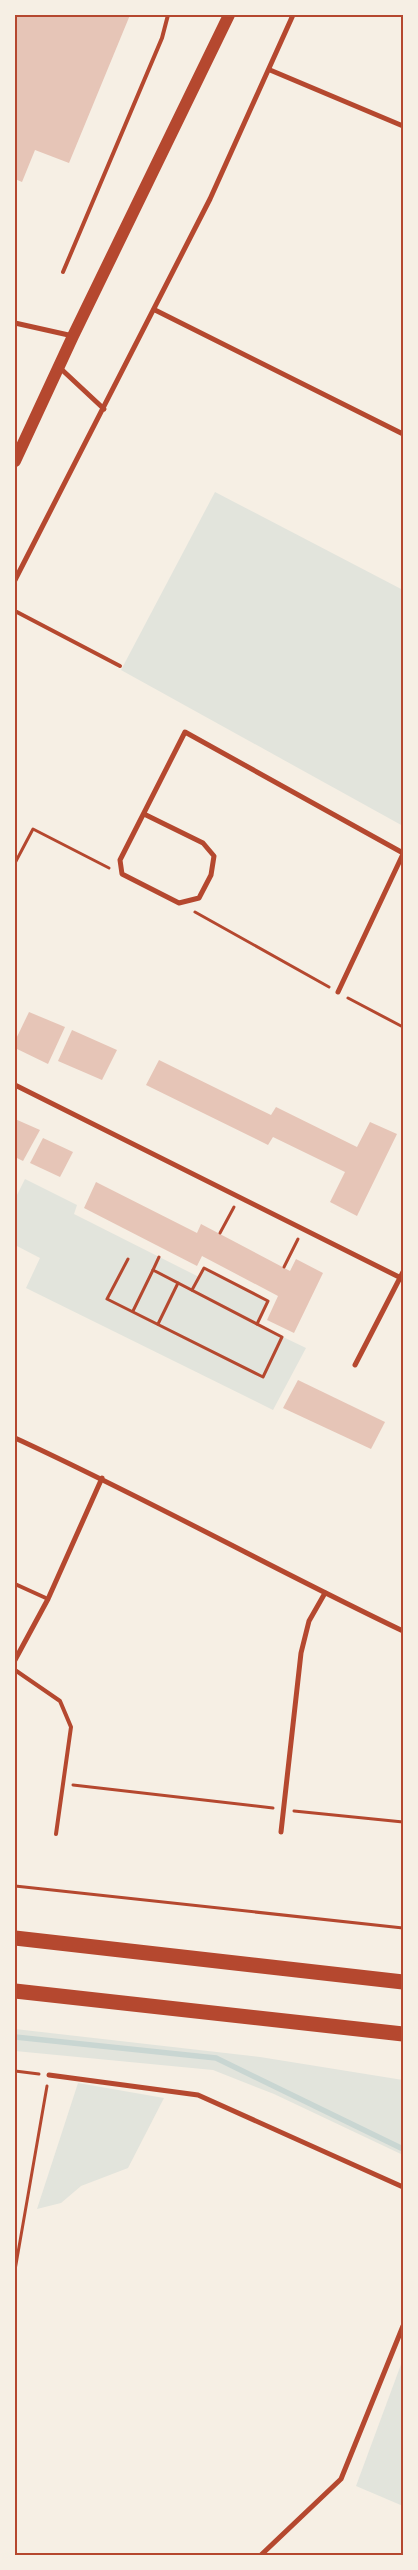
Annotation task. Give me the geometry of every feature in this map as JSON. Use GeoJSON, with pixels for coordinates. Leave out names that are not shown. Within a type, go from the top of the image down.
{"type":"FeatureCollection","features":[{"type":"Feature","properties":{"kind":"highway"},"geometry":{"type":"LineString","coordinates":[[15,1938],[403,1982]]}},
{"type":"Feature","properties":{"kind":"highway"},"geometry":{"type":"LineString","coordinates":[[15,1991],[403,2034]]}},
{"type":"Feature","properties":{"kind":"main road"},"geometry":{"type":"LineString","coordinates":[[15,461],[58,367],[229,15]]}},
{"type":"Feature","properties":{"kind":"street"},"geometry":{"type":"LineString","coordinates":[[15,580],[104,410],[210,199],[270,70],[293,15]]}},
{"type":"Feature","properties":{"kind":"street"},"geometry":{"type":"LineString","coordinates":[[270,70],[403,126]]}},
{"type":"Feature","properties":{"kind":"street"},"geometry":{"type":"LineString","coordinates":[[155,310],[403,434]]}},
{"type":"Feature","properties":{"kind":"street"},"geometry":{"type":"LineString","coordinates":[[15,323],[73,336]]}},
{"type":"Feature","properties":{"kind":"street"},"geometry":{"type":"LineString","coordinates":[[58,367],[104,410]]}},
{"type":"Feature","properties":{"kind":"street"},"geometry":{"type":"LineString","coordinates":[[144,814],[203,842],[214,856],[211,875],[199,898],[179,903],[122,874],[120,860],[185,732],[403,854],[338,992]]}},
{"type":"Feature","properties":{"kind":"street"},"geometry":{"type":"LineString","coordinates":[[15,1084],[402,1278]]}},
{"type":"Feature","properties":{"kind":"street"},"geometry":{"type":"LineString","coordinates":[[355,1365],[402,1278],[403,1272]]}},
{"type":"Feature","properties":{"kind":"street"},"geometry":{"type":"LineString","coordinates":[[15,1438],[102,1478],[403,1631]]}},
{"type":"Feature","properties":{"kind":"street"},"geometry":{"type":"LineString","coordinates":[[15,1660],[48,1599],[102,1478]]}},
{"type":"Feature","properties":{"kind":"street"},"geometry":{"type":"LineString","coordinates":[[281,1832],[301,1653],[309,1621],[325,1593]]}},
{"type":"Feature","properties":{"kind":"street"},"geometry":{"type":"LineString","coordinates":[[48,2074],[198,2095],[403,2187]]}},
{"type":"Feature","properties":{"kind":"street"},"geometry":{"type":"LineString","coordinates":[[261,2555],[341,2479],[403,2326]]}},
{"type":"Feature","properties":{"kind":"lane"},"geometry":{"type":"LineString","coordinates":[[63,272],[162,38],[168,15]]}},
{"type":"Feature","properties":{"kind":"lane"},"geometry":{"type":"LineString","coordinates":[[15,611],[120,666]]}},
{"type":"Feature","properties":{"kind":"lane"},"geometry":{"type":"LineString","coordinates":[[15,1584],[48,1599]]}},
{"type":"Feature","properties":{"kind":"lane"},"geometry":{"type":"LineString","coordinates":[[15,1670],[60,1701],[70,1727],[56,1834]]}},
{"type":"Feature","properties":{"kind":"path"},"geometry":{"type":"LineString","coordinates":[[15,863],[33,829],[122,874]]}},
{"type":"Feature","properties":{"kind":"path"},"geometry":{"type":"LineString","coordinates":[[179,903],[403,1027]]}},
{"type":"Feature","properties":{"kind":"path"},"geometry":{"type":"LineString","coordinates":[[220,1233],[239,1197]]}},
{"type":"Feature","properties":{"kind":"path"},"geometry":{"type":"LineString","coordinates":[[284,1267],[303,1229]]}},
{"type":"Feature","properties":{"kind":"path"},"geometry":{"type":"LineString","coordinates":[[132,1311],[159,1258]]}},
{"type":"Feature","properties":{"kind":"path"},"geometry":{"type":"LineString","coordinates":[[128,1259],[107,1299],[263,1377],[282,1337],[153,1270]]}},
{"type":"Feature","properties":{"kind":"path"},"geometry":{"type":"LineString","coordinates":[[192,1290],[204,1268],[268,1301],[257,1324]]}},
{"type":"Feature","properties":{"kind":"path"},"geometry":{"type":"LineString","coordinates":[[158,1324],[178,1283]]}},
{"type":"Feature","properties":{"kind":"path"},"geometry":{"type":"LineString","coordinates":[[63,1784],[403,1822]]}},
{"type":"Feature","properties":{"kind":"path"},"geometry":{"type":"LineString","coordinates":[[15,1886],[403,1928]]}},
{"type":"Feature","properties":{"kind":"path"},"geometry":{"type":"LineString","coordinates":[[15,2071],[48,2074],[15,2270]]}},
{"type":"Feature","properties":{"kind":"shaded area"},"geometry":{"type":"Polygon","coordinates":[[[215,492],[403,590],[403,826],[121,670],[215,492]]]}},
{"type":"Feature","properties":{"kind":"shaded area"},"geometry":{"type":"Polygon","coordinates":[[[25,1179],[77,1205],[74,1214],[199,1277],[204,1268],[268,1301],[256,1324],[306,1348],[273,1410],[26,1288],[40,1258],[15,1245],[15,1199],[25,1179]]]}},
{"type":"Feature","properties":{"kind":"shaded area"},"geometry":{"type":"Polygon","coordinates":[[[15,2029],[260,2057],[403,2080],[403,2155],[274,2094],[213,2070],[15,2051],[15,2029]]]}},
{"type":"Feature","properties":{"kind":"shaded area"},"geometry":{"type":"Polygon","coordinates":[[[78,2083],[164,2098],[128,2168],[81,2186],[61,2203],[37,2209],[78,2083]]]}},
{"type":"Feature","properties":{"kind":"shaded area"},"geometry":{"type":"Polygon","coordinates":[[[403,2359],[403,2506],[356,2486],[403,2359]]]}},
{"type":"Feature","properties":{"kind":"building"},"geometry":{"type":"Polygon","coordinates":[[[15,15],[130,15],[69,163],[35,150],[22,182],[15,179],[15,15]]]}},
{"type":"Feature","properties":{"kind":"building"},"geometry":{"type":"Polygon","coordinates":[[[29,1012],[65,1027],[48,1064],[15,1048],[15,1041],[29,1012]]]}},
{"type":"Feature","properties":{"kind":"building"},"geometry":{"type":"Polygon","coordinates":[[[72,1030],[117,1050],[102,1080],[58,1061],[72,1030]]]}},
{"type":"Feature","properties":{"kind":"building"},"geometry":{"type":"Polygon","coordinates":[[[159,1060],[271,1115],[276,1107],[357,1147],[370,1122],[397,1134],[357,1216],[330,1202],[345,1172],[273,1137],[268,1145],[146,1085],[159,1060]]]}},
{"type":"Feature","properties":{"kind":"building"},"geometry":{"type":"Polygon","coordinates":[[[15,1119],[40,1130],[23,1161],[15,1157],[15,1119]]]}},
{"type":"Feature","properties":{"kind":"building"},"geometry":{"type":"Polygon","coordinates":[[[43,1138],[73,1152],[60,1177],[30,1163],[43,1138]]]}},
{"type":"Feature","properties":{"kind":"building"},"geometry":{"type":"Polygon","coordinates":[[[96,1182],[197,1233],[201,1224],[290,1271],[296,1259],[323,1273],[294,1333],[267,1320],[278,1296],[202,1256],[197,1266],[84,1208],[96,1182]]]}},
{"type":"Feature","properties":{"kind":"building"},"geometry":{"type":"Polygon","coordinates":[[[298,1380],[385,1422],[371,1449],[283,1408],[298,1380]]]}},
{"type":"Feature","properties":{"kind":"waterway"},"geometry":{"type":"LineString","coordinates":[[15,2037],[216,2058],[403,2149]]}}]}
